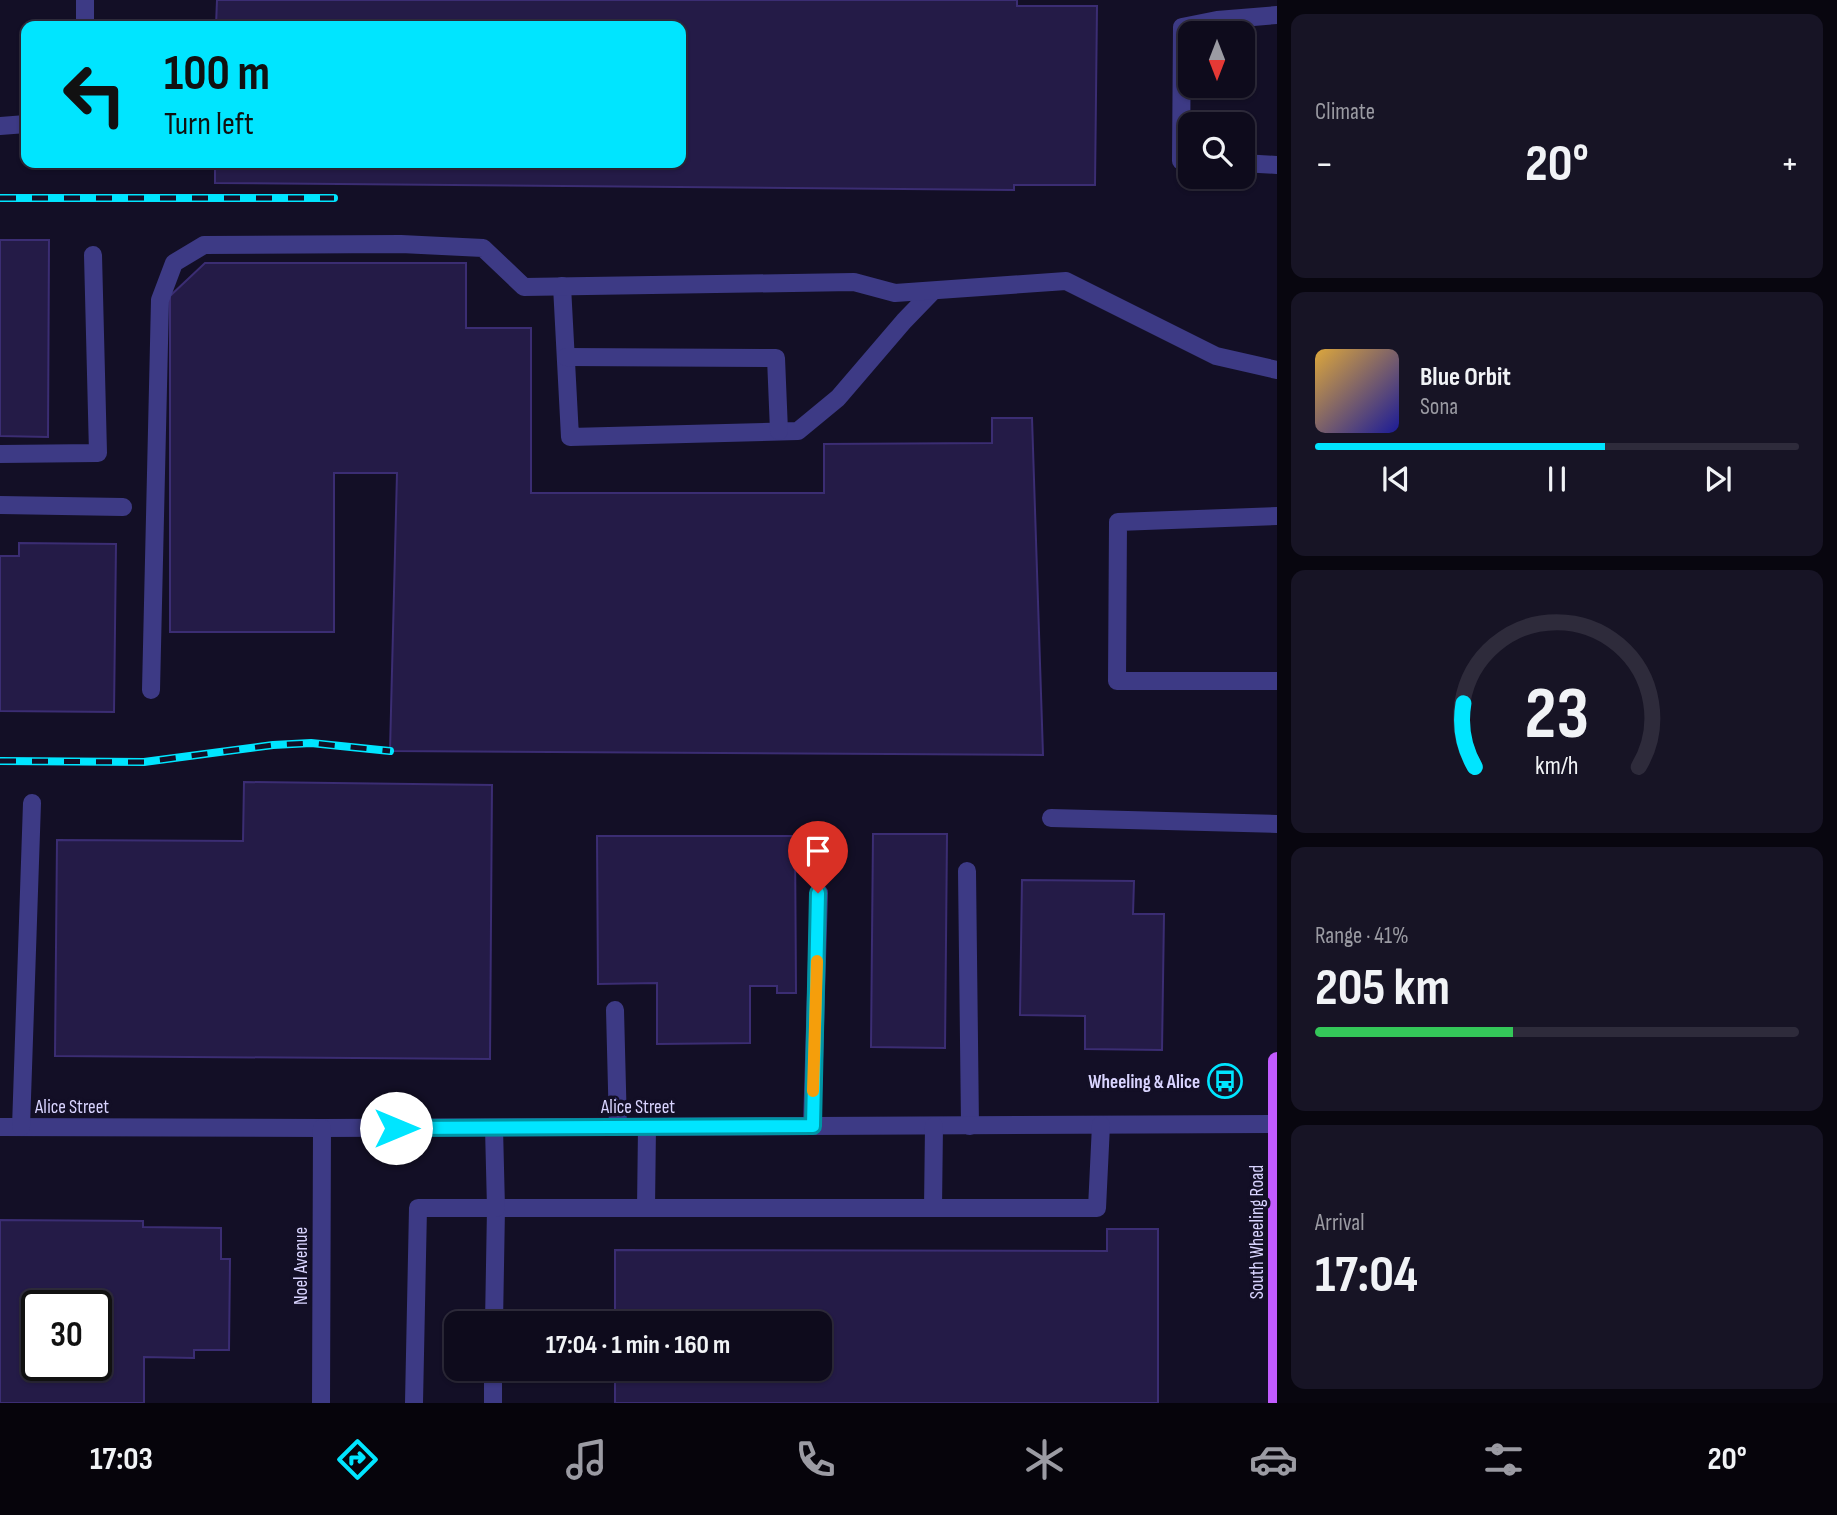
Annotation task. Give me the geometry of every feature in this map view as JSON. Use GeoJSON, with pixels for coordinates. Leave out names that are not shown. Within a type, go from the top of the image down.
{"type":"FeatureCollection","features":[{"type":"Feature","properties":{"kind":"main road","name":"South Wheeling Road"},"geometry":{"type":"LineString","coordinates":[[1276,1403],[1277,1061]]}},
{"type":"Feature","properties":{"kind":"street"},"geometry":{"type":"LineString","coordinates":[[85,0],[85,21]]}},
{"type":"Feature","properties":{"kind":"street"},"geometry":{"type":"LineString","coordinates":[[1181,112],[1182,27],[1217,20],[1277,15]]}},
{"type":"Feature","properties":{"kind":"street"},"geometry":{"type":"LineString","coordinates":[[0,125],[21,124]]}},
{"type":"Feature","properties":{"kind":"street"},"geometry":{"type":"LineString","coordinates":[[1255,163],[1277,164]]}},
{"type":"Feature","properties":{"kind":"street"},"geometry":{"type":"LineString","coordinates":[[151,690],[160,300],[174,262],[204,245],[401,244],[483,248],[524,287],[854,282],[895,293],[1066,281],[1216,356],[1277,370]]}},
{"type":"Feature","properties":{"kind":"street"},"geometry":{"type":"LineString","coordinates":[[0,454],[98,453],[93,255]]}},
{"type":"Feature","properties":{"kind":"street"},"geometry":{"type":"LineString","coordinates":[[562,286],[570,437],[798,431],[838,398],[933,291]]}},
{"type":"Feature","properties":{"kind":"street"},"geometry":{"type":"LineString","coordinates":[[566,357],[776,358],[779,431]]}},
{"type":"Feature","properties":{"kind":"street"},"geometry":{"type":"LineString","coordinates":[[0,505],[123,507]]}},
{"type":"Feature","properties":{"kind":"street"},"geometry":{"type":"LineString","coordinates":[[1277,516],[1118,522],[1117,681],[1277,681]]}},
{"type":"Feature","properties":{"kind":"street"},"geometry":{"type":"LineString","coordinates":[[21,1127],[32,803]]}},
{"type":"Feature","properties":{"kind":"street"},"geometry":{"type":"LineString","coordinates":[[1051,818],[1277,824]]}},
{"type":"Feature","properties":{"kind":"street"},"geometry":{"type":"LineString","coordinates":[[967,871],[970,1126]]}},
{"type":"Feature","properties":{"kind":"street"},"geometry":{"type":"LineString","coordinates":[[813,1126],[818,893]]}},
{"type":"Feature","properties":{"kind":"street"},"geometry":{"type":"LineString","coordinates":[[615,1010],[618,1127]]}},
{"type":"Feature","properties":{"kind":"street","name":"Alice Street"},"geometry":{"type":"LineString","coordinates":[[0,1127],[494,1128],[1277,1124]]}},
{"type":"Feature","properties":{"kind":"street"},"geometry":{"type":"LineString","coordinates":[[414,1403],[418,1208],[1097,1208],[1101,1125]]}},
{"type":"Feature","properties":{"kind":"street"},"geometry":{"type":"LineString","coordinates":[[933,1208],[934,1126]]}},
{"type":"Feature","properties":{"kind":"street"},"geometry":{"type":"LineString","coordinates":[[646,1208],[647,1127]]}},
{"type":"Feature","properties":{"kind":"street","name":"Noel Avenue"},"geometry":{"type":"LineString","coordinates":[[320,1403],[322,1128]]}},
{"type":"Feature","properties":{"kind":"street"},"geometry":{"type":"LineString","coordinates":[[494,1128],[494,1311]]}},
{"type":"Feature","properties":{"kind":"street"},"geometry":{"type":"LineString","coordinates":[[492,1403],[493,1381]]}},
{"type":"Feature","properties":{"kind":"building"},"geometry":{"type":"Polygon","coordinates":[[[217,0],[1017,0],[1017,6],[1097,6],[1095,185],[1014,185],[1014,190],[215,183],[215,168],[686,168],[686,21],[216,21],[217,0]]]}},
{"type":"Feature","properties":{"kind":"building"},"geometry":{"type":"Polygon","coordinates":[[[0,240],[49,240],[48,437],[0,436],[0,240]]]}},
{"type":"Feature","properties":{"kind":"building"},"geometry":{"type":"Polygon","coordinates":[[[205,263],[466,263],[466,328],[531,328],[531,493],[824,493],[824,444],[992,443],[992,418],[1032,418],[1043,755],[390,751],[397,473],[334,473],[334,632],[170,632],[170,296],[205,263]]]}},
{"type":"Feature","properties":{"kind":"building"},"geometry":{"type":"Polygon","coordinates":[[[19,543],[116,544],[114,712],[0,711],[0,556],[19,556],[19,543]]]}},
{"type":"Feature","properties":{"kind":"building"},"geometry":{"type":"Polygon","coordinates":[[[244,782],[492,785],[490,1059],[55,1056],[57,840],[243,841],[244,782]]]}},
{"type":"Feature","properties":{"kind":"building"},"geometry":{"type":"Polygon","coordinates":[[[873,834],[947,834],[945,1048],[871,1047],[873,834]]]}},
{"type":"Feature","properties":{"kind":"building"},"geometry":{"type":"Polygon","coordinates":[[[597,836],[795,836],[796,993],[777,993],[777,986],[750,986],[750,1043],[657,1044],[657,983],[598,984],[597,836]]]}},
{"type":"Feature","properties":{"kind":"building"},"geometry":{"type":"Polygon","coordinates":[[[1022,880],[1134,881],[1133,914],[1164,914],[1162,1050],[1085,1049],[1085,1016],[1020,1015],[1022,880]]]}},
{"type":"Feature","properties":{"kind":"building"},"geometry":{"type":"Polygon","coordinates":[[[0,1220],[143,1221],[143,1227],[221,1228],[221,1259],[230,1259],[229,1350],[194,1350],[194,1358],[144,1357],[144,1403],[0,1403],[0,1220]]]}},
{"type":"Feature","properties":{"kind":"building"},"geometry":{"type":"Polygon","coordinates":[[[1107,1229],[1158,1229],[1158,1403],[615,1403],[615,1381],[832,1381],[832,1311],[615,1311],[615,1250],[1107,1251],[1107,1229]]]}},
{"type":"Feature","properties":{"kind":"railway"},"geometry":{"type":"LineString","coordinates":[[0,198],[334,198]]}},
{"type":"Feature","properties":{"kind":"railway"},"geometry":{"type":"LineString","coordinates":[[0,761],[144,762],[273,745],[311,743],[390,751]]}},
{"type":"Feature","properties":{"kind":"slow traffic"},"geometry":{"type":"LineString","coordinates":[[813,1091],[817,961]]}},
{"type":"Feature","properties":{"kind":"place","name":"Wheeling & Alice"},"geometry":{"type":"Point","coordinates":[1225,1081]}},
{"type":"Feature","properties":{"kind":"route"},"geometry":{"type":"LineString","coordinates":[[396,1128],[813,1126],[818,893]]}}]}
